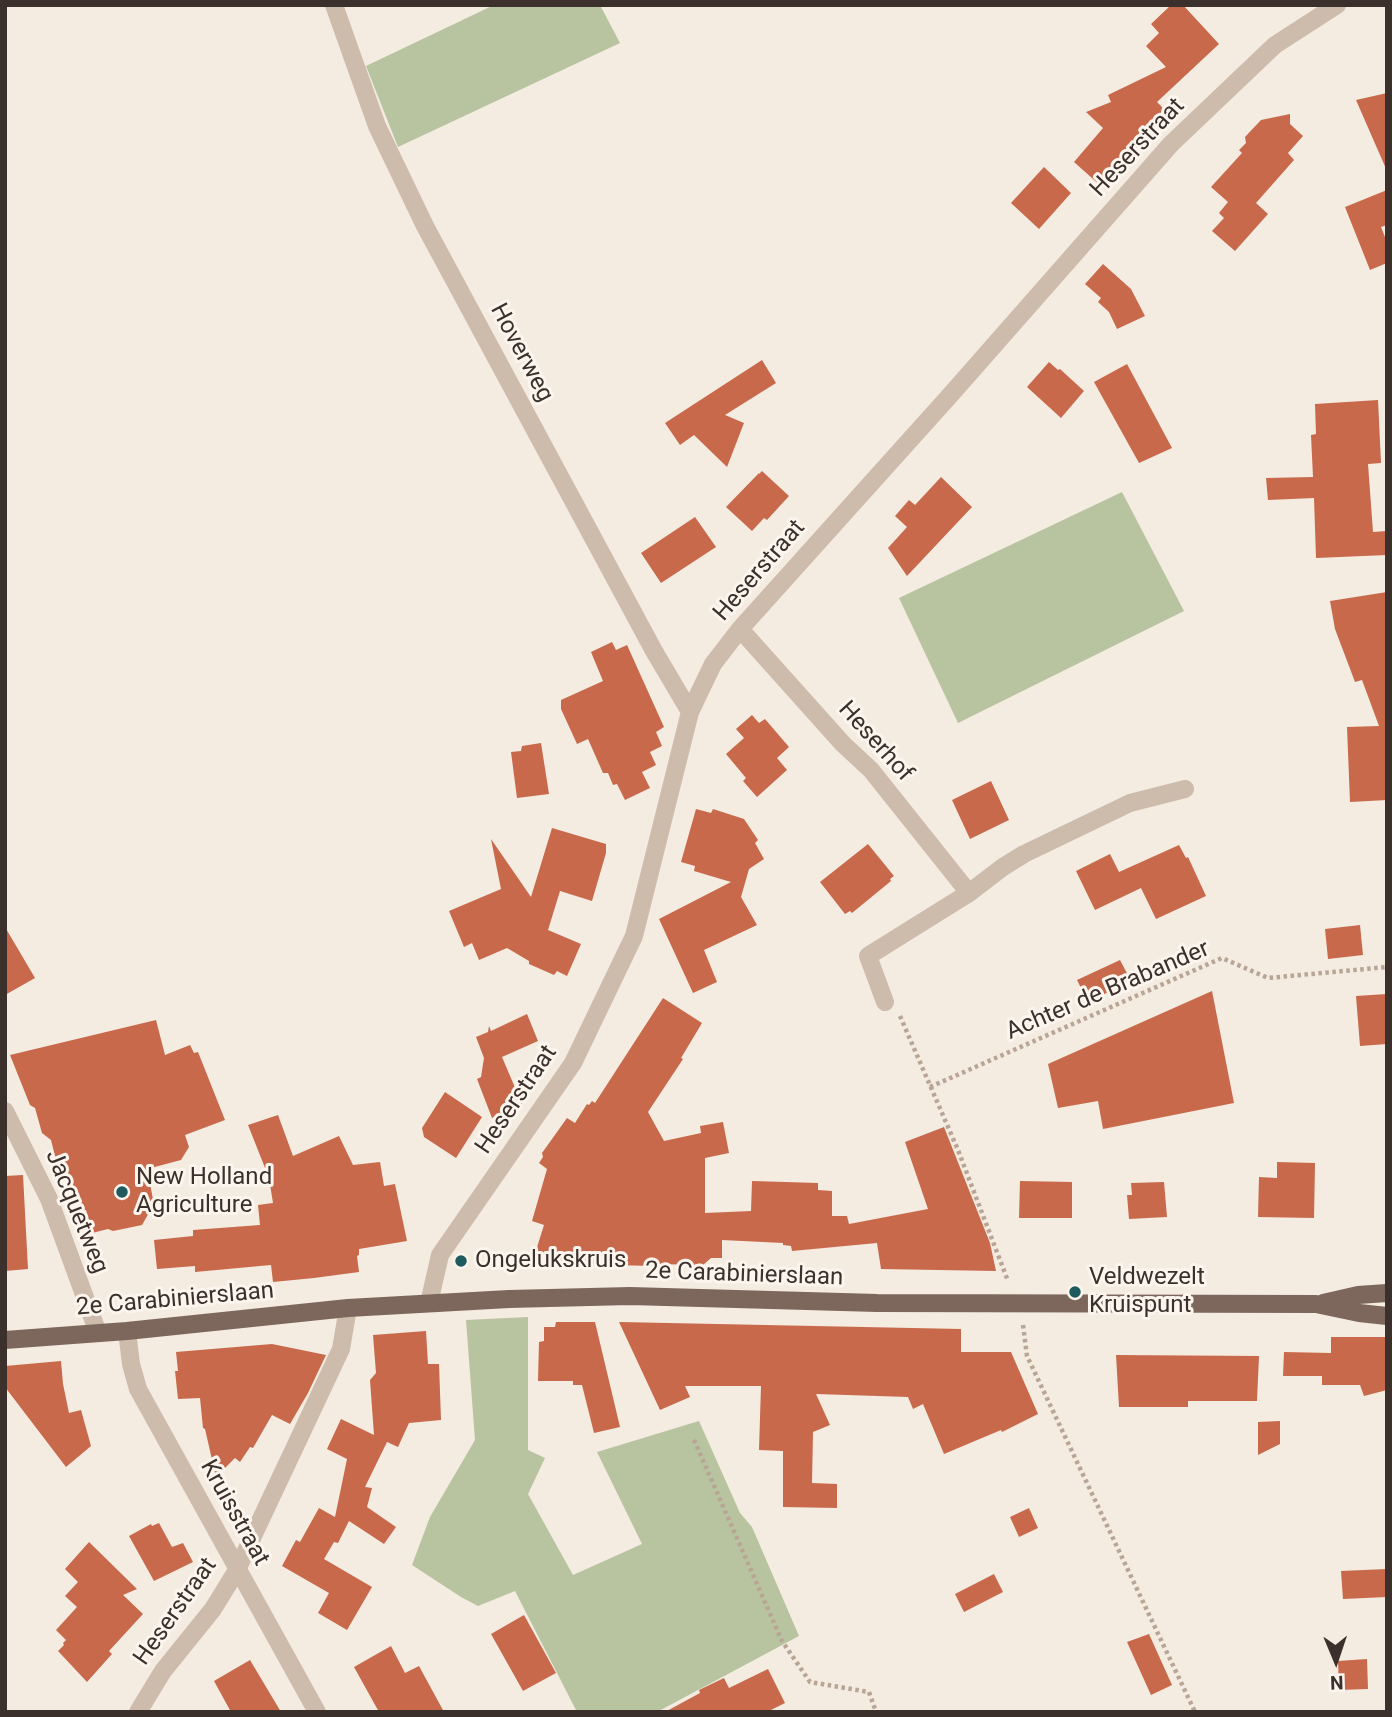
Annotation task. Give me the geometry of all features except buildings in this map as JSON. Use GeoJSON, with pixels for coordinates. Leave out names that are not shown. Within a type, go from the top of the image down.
{"type":"FeatureCollection","features":[{"type":"Feature","properties":{"kind":"main road","name":"2e Carabinierslaan"},"geometry":{"type":"LineString","coordinates":[[1316,1304],[1358,1295],[1387,1293]]}},
{"type":"Feature","properties":{"kind":"main road","name":"2e Carabinierslaan"},"geometry":{"type":"LineString","coordinates":[[5,1340],[127,1331],[348,1308],[630,1296],[877,1303],[1316,1304],[1387,1316]]}},
{"type":"Feature","properties":{"kind":"street","name":"Hoverweg"},"geometry":{"type":"LineString","coordinates":[[334,5],[377,126],[425,226],[654,652],[690,712]]}},
{"type":"Feature","properties":{"kind":"street","name":"Heserstraat"},"geometry":{"type":"LineString","coordinates":[[429,1303],[440,1255],[573,1063],[634,936],[690,712],[713,664],[740,629],[1171,144],[1275,46],[1337,5]]}},
{"type":"Feature","properties":{"kind":"street","name":"Heserhof"},"geometry":{"type":"LineString","coordinates":[[740,629],[843,744],[871,770],[969,893]]}},
{"type":"Feature","properties":{"kind":"street"},"geometry":{"type":"LineString","coordinates":[[885,1002],[868,956],[969,893],[1024,854],[1130,803],[1185,789]]}},
{"type":"Feature","properties":{"kind":"street","name":"Jacquetweg"},"geometry":{"type":"LineString","coordinates":[[5,1111],[49,1199],[98,1333]]}},
{"type":"Feature","properties":{"kind":"street","name":"Heserstraat"},"geometry":{"type":"LineString","coordinates":[[138,1712],[163,1671],[213,1609],[237,1570],[341,1349],[348,1308]]}},
{"type":"Feature","properties":{"kind":"street","name":"Kruisstraat"},"geometry":{"type":"LineString","coordinates":[[127,1331],[131,1364],[138,1389],[317,1712]]}},
{"type":"Feature","properties":{"kind":"path","name":"Achter de Brabander"},"geometry":{"type":"LineString","coordinates":[[930,1087],[1222,958],[1268,978],[1387,967]]}},
{"type":"Feature","properties":{"kind":"path"},"geometry":{"type":"LineString","coordinates":[[885,1002],[899,1012],[957,1150],[1003,1272],[1020,1303],[1027,1356],[1195,1712]]}},
{"type":"Feature","properties":{"kind":"path"},"geometry":{"type":"LineString","coordinates":[[694,1440],[782,1642],[810,1682],[869,1692],[876,1712]]}},
{"type":"Feature","properties":{"kind":"green space"},"geometry":{"type":"Polygon","coordinates":[[[494,5],[600,5],[620,43],[398,147],[366,66],[494,5]]]}},
{"type":"Feature","properties":{"kind":"green space"},"geometry":{"type":"Polygon","coordinates":[[[1122,492],[1184,611],[958,723],[899,598],[1122,492]]]}},
{"type":"Feature","properties":{"kind":"green space"},"geometry":{"type":"Polygon","coordinates":[[[528,1317],[528,1450],[545,1458],[528,1494],[573,1575],[642,1544],[597,1452],[699,1421],[740,1513],[752,1527],[799,1636],[657,1712],[577,1712],[515,1591],[478,1606],[412,1565],[430,1517],[475,1440],[466,1320],[528,1317]]]}},
{"type":"Feature","properties":{"kind":"place","name":"New Holland Agriculture"},"geometry":{"type":"Point","coordinates":[122,1192]}},
{"type":"Feature","properties":{"kind":"place","name":"Ongelukskruis"},"geometry":{"type":"Point","coordinates":[461,1261]}},
{"type":"Feature","properties":{"kind":"place","name":"Veldwezelt Kruispunt"},"geometry":{"type":"Point","coordinates":[1075,1292]}}]}
